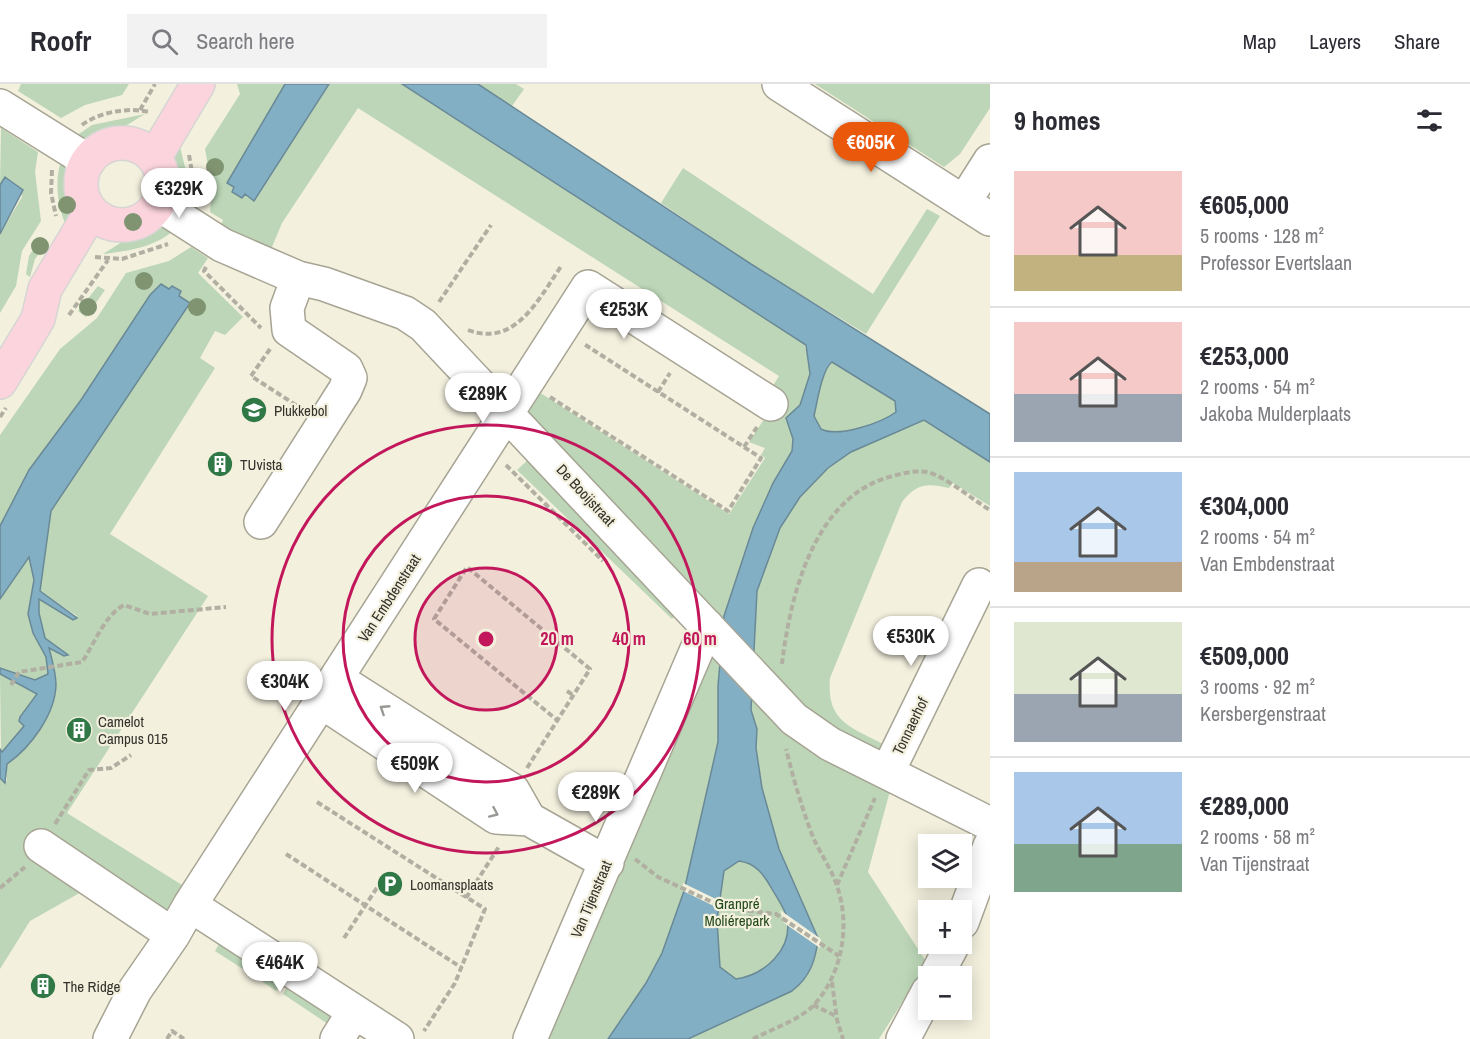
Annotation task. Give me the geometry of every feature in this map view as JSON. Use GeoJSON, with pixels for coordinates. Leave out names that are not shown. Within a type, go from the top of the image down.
{"type":"FeatureCollection","features":[{"type":"Feature","properties":{"kind":"main road"},"geometry":{"type":"LineString","coordinates":[[143,151],[176,84]]}},
{"type":"Feature","properties":{"kind":"main road"},"geometry":{"type":"LineString","coordinates":[[143,151],[198,84]]}},
{"type":"Feature","properties":{"kind":"main road"},"geometry":{"type":"LineString","coordinates":[[108,146],[143,151],[163,180],[158,204],[142,220],[128,225],[102,218],[80,188],[83,169],[88,161],[108,146]]}},
{"type":"Feature","properties":{"kind":"main road"},"geometry":{"type":"LineString","coordinates":[[0,382],[51,320],[102,218]]}},
{"type":"Feature","properties":{"kind":"street"},"geometry":{"type":"LineString","coordinates":[[0,95],[7,84]]}},
{"type":"Feature","properties":{"kind":"street"},"geometry":{"type":"LineString","coordinates":[[779,84],[977,211],[990,161]]}},
{"type":"Feature","properties":{"kind":"street"},"geometry":{"type":"LineString","coordinates":[[0,106],[88,161]]}},
{"type":"Feature","properties":{"kind":"street","name":"De Booijstraat"},"geometry":{"type":"LineString","coordinates":[[158,204],[222,245],[298,278],[324,284],[405,313],[423,326],[506,411],[794,719],[830,744],[990,824]]}},
{"type":"Feature","properties":{"kind":"street"},"geometry":{"type":"LineString","coordinates":[[261,522],[345,390],[350,378],[346,369],[289,330],[287,308],[298,278]]}},
{"type":"Feature","properties":{"kind":"street","name":"Van Embdenstraat"},"geometry":{"type":"LineString","coordinates":[[110,1039],[135,990],[173,935],[190,905],[487,446],[506,411],[588,287],[771,404]]}},
{"type":"Feature","properties":{"kind":"street","name":"Tonnaerhof"},"geometry":{"type":"LineString","coordinates":[[888,771],[979,585]]}},
{"type":"Feature","properties":{"kind":"street","name":"Van Tijenstraat"},"geometry":{"type":"LineString","coordinates":[[530,1039],[610,856],[714,634]]}},
{"type":"Feature","properties":{"kind":"street"},"geometry":{"type":"LineString","coordinates":[[329,690],[520,810],[610,856]]}},
{"type":"Feature","properties":{"kind":"street"},"geometry":{"type":"LineString","coordinates":[[41,846],[173,935]]}},
{"type":"Feature","properties":{"kind":"street"},"geometry":{"type":"LineString","coordinates":[[970,900],[990,846]]}},
{"type":"Feature","properties":{"kind":"street"},"geometry":{"type":"LineString","coordinates":[[190,905],[397,1039]]}},
{"type":"Feature","properties":{"kind":"street"},"geometry":{"type":"LineString","coordinates":[[903,1039],[918,1011]]}},
{"type":"Feature","properties":{"kind":"street"},"geometry":{"type":"LineString","coordinates":[[337,1039],[354,1012]]}},
{"type":"Feature","properties":{"kind":"path"},"geometry":{"type":"LineString","coordinates":[[116,112],[140,110],[155,84]]}},
{"type":"Feature","properties":{"kind":"path"},"geometry":{"type":"LineString","coordinates":[[423,326],[491,225]]}},
{"type":"Feature","properties":{"kind":"path"},"geometry":{"type":"LineString","coordinates":[[222,245],[204,271],[267,334]]}},
{"type":"Feature","properties":{"kind":"path"},"geometry":{"type":"LineString","coordinates":[[51,320],[109,260],[133,257]]}},
{"type":"Feature","properties":{"kind":"path"},"geometry":{"type":"LineString","coordinates":[[461,326],[471,331],[494,334],[511,329],[527,316],[562,265]]}},
{"type":"Feature","properties":{"kind":"path"},"geometry":{"type":"LineString","coordinates":[[527,382],[728,511],[762,458],[561,329]]}},
{"type":"Feature","properties":{"kind":"path"},"geometry":{"type":"LineString","coordinates":[[275,342],[251,376],[324,423]]}},
{"type":"Feature","properties":{"kind":"path"},"geometry":{"type":"LineString","coordinates":[[487,446],[612,569]]}},
{"type":"Feature","properties":{"kind":"path"},"geometry":{"type":"LineString","coordinates":[[466,898],[520,810],[558,720],[590,669],[467,567],[434,619],[558,720]]}},
{"type":"Feature","properties":{"kind":"path"},"geometry":{"type":"LineString","coordinates":[[11,685],[19,672],[82,662],[103,627],[117,609],[124,605],[150,614],[226,607]]}},
{"type":"Feature","properties":{"kind":"path"},"geometry":{"type":"LineString","coordinates":[[567,691],[573,695]]}},
{"type":"Feature","properties":{"kind":"path"},"geometry":{"type":"LineString","coordinates":[[41,846],[89,770],[111,768],[131,755]]}},
{"type":"Feature","properties":{"kind":"path"},"geometry":{"type":"LineString","coordinates":[[837,886],[888,771]]}},
{"type":"Feature","properties":{"kind":"path"},"geometry":{"type":"LineString","coordinates":[[317,802],[485,909],[462,968],[419,1039]]}},
{"type":"Feature","properties":{"kind":"path"},"geometry":{"type":"LineString","coordinates":[[286,854],[462,968]]}},
{"type":"Feature","properties":{"kind":"path"},"geometry":{"type":"LineString","coordinates":[[610,856],[672,882],[725,908],[776,914],[839,956]]}},
{"type":"Feature","properties":{"kind":"path"},"geometry":{"type":"LineString","coordinates":[[344,938],[382,880]]}},
{"type":"Feature","properties":{"kind":"path"},"geometry":{"type":"LineString","coordinates":[[750,921],[752,899]]}},
{"type":"Feature","properties":{"kind":"path"},"geometry":{"type":"LineString","coordinates":[[832,981],[836,1016],[843,1039]]}},
{"type":"Feature","properties":{"kind":"path"},"geometry":{"type":"LineString","coordinates":[[813,1005],[836,1016]]}},
{"type":"Feature","properties":{"kind":"path"},"geometry":{"type":"LineString","coordinates":[[167,1039],[172,1032],[184,1039]]}},
{"type":"Feature","properties":{"kind":"green space"},"geometry":{"type":"Polygon","coordinates":[[[21,84],[129,84],[122,95],[85,105],[61,118],[18,91],[21,84]]]}},
{"type":"Feature","properties":{"kind":"green space","name":"Granpré Moliérepark"},"geometry":{"type":"Polygon","coordinates":[[[237,84],[285,84],[227,183],[235,187],[232,192],[242,198],[245,194],[254,201],[329,84],[402,84],[806,345],[805,348],[825,371],[832,362],[895,401],[896,413],[893,415],[910,427],[924,420],[990,462],[990,506],[953,483],[949,488],[929,485],[917,488],[902,502],[830,678],[832,705],[837,714],[853,728],[887,746],[890,791],[868,872],[918,949],[918,954],[921,954],[927,963],[925,966],[918,966],[918,977],[879,1039],[539,1039],[705,648],[526,412],[539,392],[729,514],[765,458],[761,455],[765,448],[749,442],[778,398],[769,392],[779,376],[358,108],[282,223],[269,254],[219,229],[223,220],[210,212],[212,188],[205,149],[240,94],[237,84]]]}},
{"type":"Feature","properties":{"kind":"green space"},"geometry":{"type":"Polygon","coordinates":[[[478,84],[516,84],[524,89],[512,106],[478,84]]]}},
{"type":"Feature","properties":{"kind":"green space"},"geometry":{"type":"Polygon","coordinates":[[[815,84],[990,84],[990,108],[960,154],[944,167],[815,84]]]}},
{"type":"Feature","properties":{"kind":"green space"},"geometry":{"type":"Polygon","coordinates":[[[145,114],[102,137],[83,140],[73,138],[92,125],[145,114]]]}},
{"type":"Feature","properties":{"kind":"green space"},"geometry":{"type":"Polygon","coordinates":[[[1,128],[38,152],[35,172],[41,221],[22,251],[16,286],[0,313],[0,234],[22,197],[20,187],[6,177],[0,185],[1,128]]]}},
{"type":"Feature","properties":{"kind":"green space"},"geometry":{"type":"Polygon","coordinates":[[[177,134],[190,188],[188,206],[182,199],[175,182],[174,162],[177,134]]]}},
{"type":"Feature","properties":{"kind":"green space"},"geometry":{"type":"Polygon","coordinates":[[[62,159],[72,178],[71,234],[63,217],[58,197],[59,167],[62,159]]]}},
{"type":"Feature","properties":{"kind":"green space"},"geometry":{"type":"Polygon","coordinates":[[[683,168],[873,294],[927,209],[940,216],[866,334],[751,264],[661,203],[683,168]]]}},
{"type":"Feature","properties":{"kind":"green space"},"geometry":{"type":"Polygon","coordinates":[[[164,225],[176,228],[151,244],[103,254],[133,235],[164,225]]]}},
{"type":"Feature","properties":{"kind":"green space"},"geometry":{"type":"Polygon","coordinates":[[[39,240],[46,244],[35,259],[30,277],[26,274],[29,256],[39,240]]]}},
{"type":"Feature","properties":{"kind":"green space"},"geometry":{"type":"Polygon","coordinates":[[[191,247],[208,258],[198,273],[243,317],[225,335],[215,331],[200,358],[215,368],[110,534],[208,596],[67,813],[182,885],[165,918],[83,891],[30,921],[0,969],[0,778],[5,783],[7,780],[6,764],[31,741],[50,710],[56,683],[49,647],[64,656],[68,655],[45,638],[39,613],[39,599],[73,620],[77,616],[40,591],[51,511],[189,303],[179,296],[181,291],[173,286],[29,470],[0,526],[0,435],[60,349],[97,318],[126,273],[169,261],[191,247]]]}},
{"type":"Feature","properties":{"kind":"green space"},"geometry":{"type":"Polygon","coordinates":[[[98,286],[105,290],[86,317],[78,311],[98,286]]]}},
{"type":"Feature","properties":{"kind":"green space"},"geometry":{"type":"Polygon","coordinates":[[[529,459],[676,614],[672,619],[517,470],[529,459]]]}},
{"type":"Feature","properties":{"kind":"green space"},"geometry":{"type":"Polygon","coordinates":[[[29,557],[34,580],[28,614],[33,633],[46,657],[48,674],[35,680],[0,668],[0,599],[29,557]]]}},
{"type":"Feature","properties":{"kind":"green space"},"geometry":{"type":"Polygon","coordinates":[[[0,674],[37,694],[20,717],[25,726],[1,752],[0,674]]]}},
{"type":"Feature","properties":{"kind":"green space"},"geometry":{"type":"Polygon","coordinates":[[[223,937],[252,956],[243,969],[215,951],[223,937]]]}},
{"type":"Feature","properties":{"kind":"green space"},"geometry":{"type":"Polygon","coordinates":[[[258,960],[285,978],[276,991],[250,973],[258,960]]]}},
{"type":"Feature","properties":{"kind":"green space"},"geometry":{"type":"Polygon","coordinates":[[[291,981],[337,1010],[328,1024],[283,994],[291,981]]]}},
{"type":"Feature","properties":{"kind":"water"},"geometry":{"type":"Polygon","coordinates":[[[285,84],[329,84],[254,201],[245,194],[242,198],[232,192],[234,187],[227,183],[285,84]]]}},
{"type":"Feature","properties":{"kind":"water"},"geometry":{"type":"Polygon","coordinates":[[[402,84],[478,84],[751,264],[990,414],[990,462],[924,420],[851,452],[828,468],[800,497],[780,528],[757,591],[751,710],[757,729],[756,748],[762,788],[779,849],[818,938],[816,954],[808,974],[792,991],[688,1039],[608,1039],[646,983],[662,953],[684,891],[718,742],[718,686],[724,616],[753,528],[773,483],[792,451],[793,439],[786,418],[800,405],[810,374],[806,345],[402,84]],[[832,362],[825,372],[814,416],[821,429],[838,432],[859,428],[880,421],[896,412],[895,401],[832,362]],[[739,861],[724,871],[717,920],[720,967],[736,979],[757,972],[774,959],[786,940],[788,930],[785,911],[766,879],[755,867],[739,861]]]}},
{"type":"Feature","properties":{"kind":"water"},"geometry":{"type":"Polygon","coordinates":[[[5,177],[23,190],[0,234],[0,185],[5,177]]]}},
{"type":"Feature","properties":{"kind":"water"},"geometry":{"type":"Polygon","coordinates":[[[161,284],[169,289],[172,286],[181,291],[179,296],[190,303],[51,511],[40,591],[77,618],[73,620],[39,599],[39,613],[45,638],[68,655],[64,656],[49,648],[55,671],[55,696],[40,730],[7,764],[5,783],[0,778],[0,749],[2,752],[24,726],[19,721],[20,717],[37,694],[0,674],[0,668],[35,680],[48,674],[46,657],[33,633],[28,614],[34,580],[29,557],[0,599],[0,526],[29,470],[81,400],[150,295],[161,284]]]}},
{"type":"Feature","properties":{"kind":"pier"},"geometry":{"type":"Polygon","coordinates":[[[683,883],[722,902],[722,910],[681,890],[683,883]]]}},
{"type":"Feature","properties":{"kind":"pier"},"geometry":{"type":"Polygon","coordinates":[[[780,910],[821,939],[820,948],[784,923],[780,910]]]}},
{"type":"Feature","properties":{"kind":"place","name":"Plukkebol"},"geometry":{"type":"Point","coordinates":[254,410]}},
{"type":"Feature","properties":{"kind":"place","name":"TUvista"},"geometry":{"type":"Point","coordinates":[220,464]}},
{"type":"Feature","properties":{"kind":"place","name":"Camelot Campus 015"},"geometry":{"type":"Point","coordinates":[79,730]}},
{"type":"Feature","properties":{"kind":"place","name":"Loomansplaats"},"geometry":{"type":"Point","coordinates":[390,884]}},
{"type":"Feature","properties":{"kind":"place","name":"The Ridge"},"geometry":{"type":"Point","coordinates":[43,986]}}]}
